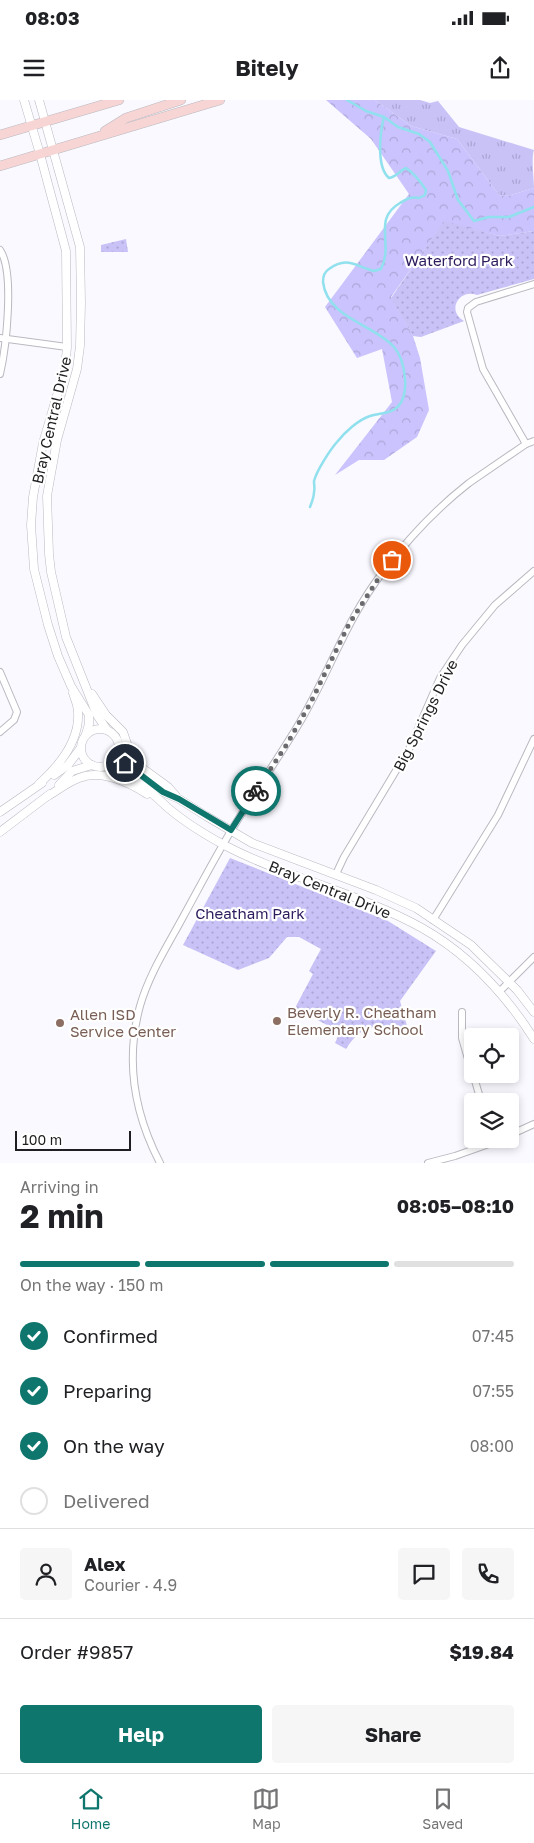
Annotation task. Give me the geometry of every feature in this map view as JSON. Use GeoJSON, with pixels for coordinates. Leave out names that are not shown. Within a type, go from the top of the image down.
{"type":"FeatureCollection","features":[{"type":"Feature","properties":{"kind":"main road"},"geometry":{"type":"LineString","coordinates":[[0,135],[119,100]]}},
{"type":"Feature","properties":{"kind":"main road"},"geometry":{"type":"LineString","coordinates":[[96,137],[126,118],[181,100]]}},
{"type":"Feature","properties":{"kind":"main road"},"geometry":{"type":"LineString","coordinates":[[0,166],[220,100]]}},
{"type":"Feature","properties":{"kind":"street","name":"Bray Central Drive"},"geometry":{"type":"LineString","coordinates":[[24,100],[66,251],[67,347],[65,368],[42,443],[33,497],[31,525],[34,569],[58,656],[71,686],[89,715],[86,734]]}},
{"type":"Feature","properties":{"kind":"street","name":"Bray Central Drive"},"geometry":{"type":"LineString","coordinates":[[39,100],[80,247],[80,346],[77,369],[57,440],[46,496],[48,554],[60,618],[72,656],[97,715],[107,730]]}},
{"type":"Feature","properties":{"kind":"street"},"geometry":{"type":"LineString","coordinates":[[0,250],[4,257],[7,274],[8,316],[3,338],[0,374]]}},
{"type":"Feature","properties":{"kind":"street"},"geometry":{"type":"LineString","coordinates":[[526,444],[482,369],[468,316],[468,308],[476,302],[534,284]]}},
{"type":"Feature","properties":{"kind":"street"},"geometry":{"type":"LineString","coordinates":[[3,338],[67,347]]}},
{"type":"Feature","properties":{"kind":"street"},"geometry":{"type":"LineString","coordinates":[[160,1163],[150,1144],[140,1116],[133,1082],[133,1047],[140,1006],[152,975],[231,830],[292,736],[311,702],[349,624],[382,573],[425,523],[468,484],[526,444],[534,441]]}},
{"type":"Feature","properties":{"kind":"street","name":"Big Springs Drive"},"geometry":{"type":"LineString","coordinates":[[336,874],[361,828],[410,750],[440,678],[463,644],[496,605],[534,571]]}},
{"type":"Feature","properties":{"kind":"street"},"geometry":{"type":"LineString","coordinates":[[0,672],[16,708],[16,716],[11,724],[0,732]]}},
{"type":"Feature","properties":{"kind":"street"},"geometry":{"type":"LineString","coordinates":[[39,784],[58,765],[72,742],[78,715],[71,686]]}},
{"type":"Feature","properties":{"kind":"street"},"geometry":{"type":"LineString","coordinates":[[86,686],[106,715],[123,732],[131,755],[138,765],[168,787],[179,799]]}},
{"type":"Feature","properties":{"kind":"street"},"geometry":{"type":"LineString","coordinates":[[0,812],[66,767],[80,749],[86,734],[94,729],[112,732],[118,740],[119,752],[115,760],[105,766],[92,765],[72,771],[48,796]]}},
{"type":"Feature","properties":{"kind":"street"},"geometry":{"type":"LineString","coordinates":[[433,920],[498,815],[534,739]]}},
{"type":"Feature","properties":{"kind":"street"},"geometry":{"type":"LineString","coordinates":[[80,749],[84,759],[92,765]]}},
{"type":"Feature","properties":{"kind":"street","name":"Bray Central Drive"},"geometry":{"type":"LineString","coordinates":[[119,752],[123,761],[130,768],[163,792],[179,799],[252,843],[336,874],[416,908],[471,945],[518,990],[534,1012]]}},
{"type":"Feature","properties":{"kind":"street","name":"Bray Central Drive"},"geometry":{"type":"LineString","coordinates":[[105,766],[134,779],[194,828],[223,844],[300,877],[368,903],[424,929],[462,956],[499,992],[534,1038]]}},
{"type":"Feature","properties":{"kind":"street"},"geometry":{"type":"LineString","coordinates":[[0,832],[48,796],[79,778],[99,775],[118,780],[139,789],[168,807]]}},
{"type":"Feature","properties":{"kind":"street"},"geometry":{"type":"LineString","coordinates":[[499,992],[534,957]]}},
{"type":"Feature","properties":{"kind":"street"},"geometry":{"type":"LineString","coordinates":[[462,1012],[462,1038],[464,1045]]}},
{"type":"Feature","properties":{"kind":"street"},"geometry":{"type":"LineString","coordinates":[[519,1131],[534,1124]]}},
{"type":"Feature","properties":{"kind":"street"},"geometry":{"type":"LineString","coordinates":[[428,1163],[472,1148]]}},
{"type":"Feature","properties":{"kind":"green space"},"geometry":{"type":"Polygon","coordinates":[[[326,100],[375,100],[411,126],[457,139],[499,195],[508,196],[534,188],[534,231],[500,236],[444,222],[391,297],[413,336],[420,358],[429,410],[417,437],[384,460],[359,460],[335,475],[392,402],[382,349],[357,358],[325,307],[409,194],[371,139],[326,100]]]}},
{"type":"Feature","properties":{"kind":"green space"},"geometry":{"type":"Polygon","coordinates":[[[375,100],[420,100],[430,103],[438,101],[459,127],[534,150],[534,188],[508,196],[499,195],[457,139],[411,126],[375,100]]]}},
{"type":"Feature","properties":{"kind":"green space","name":"Waterford Park"},"geometry":{"type":"Polygon","coordinates":[[[444,221],[500,236],[534,231],[534,279],[477,295],[465,295],[460,298],[455,307],[459,317],[464,321],[421,337],[413,336],[391,298],[444,221]]]}},
{"type":"Feature","properties":{"kind":"green space"},"geometry":{"type":"Polygon","coordinates":[[[126,239],[128,252],[101,252],[101,245],[126,239]]]}},
{"type":"Feature","properties":{"kind":"green space","name":"Cheatham Park"},"geometry":{"type":"Polygon","coordinates":[[[230,858],[388,921],[436,951],[400,1001],[409,1033],[400,1036],[384,1028],[376,1027],[357,1035],[346,1049],[335,1043],[340,1032],[295,1008],[313,974],[309,971],[321,949],[299,937],[287,937],[269,958],[238,970],[183,945],[230,858]]]}},
{"type":"Feature","properties":{"kind":"waterway"},"geometry":{"type":"LineString","coordinates":[[347,100],[366,111],[384,117],[398,127],[419,134],[430,142],[448,171],[458,200],[474,221],[489,217],[509,217],[534,207]]}},
{"type":"Feature","properties":{"kind":"waterway"},"geometry":{"type":"LineString","coordinates":[[310,507],[314,496],[316,476],[324,460],[337,442],[361,420],[386,413],[398,407],[404,394],[404,370],[400,357],[394,347],[386,339],[342,313],[326,294],[323,282],[326,272],[341,263],[351,263],[374,271],[381,269],[386,250],[385,224],[387,217],[392,209],[402,202],[409,198],[419,198],[425,195],[426,190],[422,184],[406,168],[389,178],[385,173],[382,166],[380,149],[384,117]]}},
{"type":"Feature","properties":{"kind":"way so far"},"geometry":{"type":"LineString","coordinates":[[256,791],[287,744],[311,702],[349,624],[392,560]]}},
{"type":"Feature","properties":{"kind":"place","name":"Beverly R. Cheatham Elementary School"},"geometry":{"type":"Point","coordinates":[277,1021]}},
{"type":"Feature","properties":{"kind":"place","name":"Allen ISD Service Center"},"geometry":{"type":"Point","coordinates":[60,1023]}},
{"type":"Feature","properties":{"kind":"route"},"geometry":{"type":"LineString","coordinates":[[125,763],[163,792],[179,799],[231,830],[256,791]]}}]}
